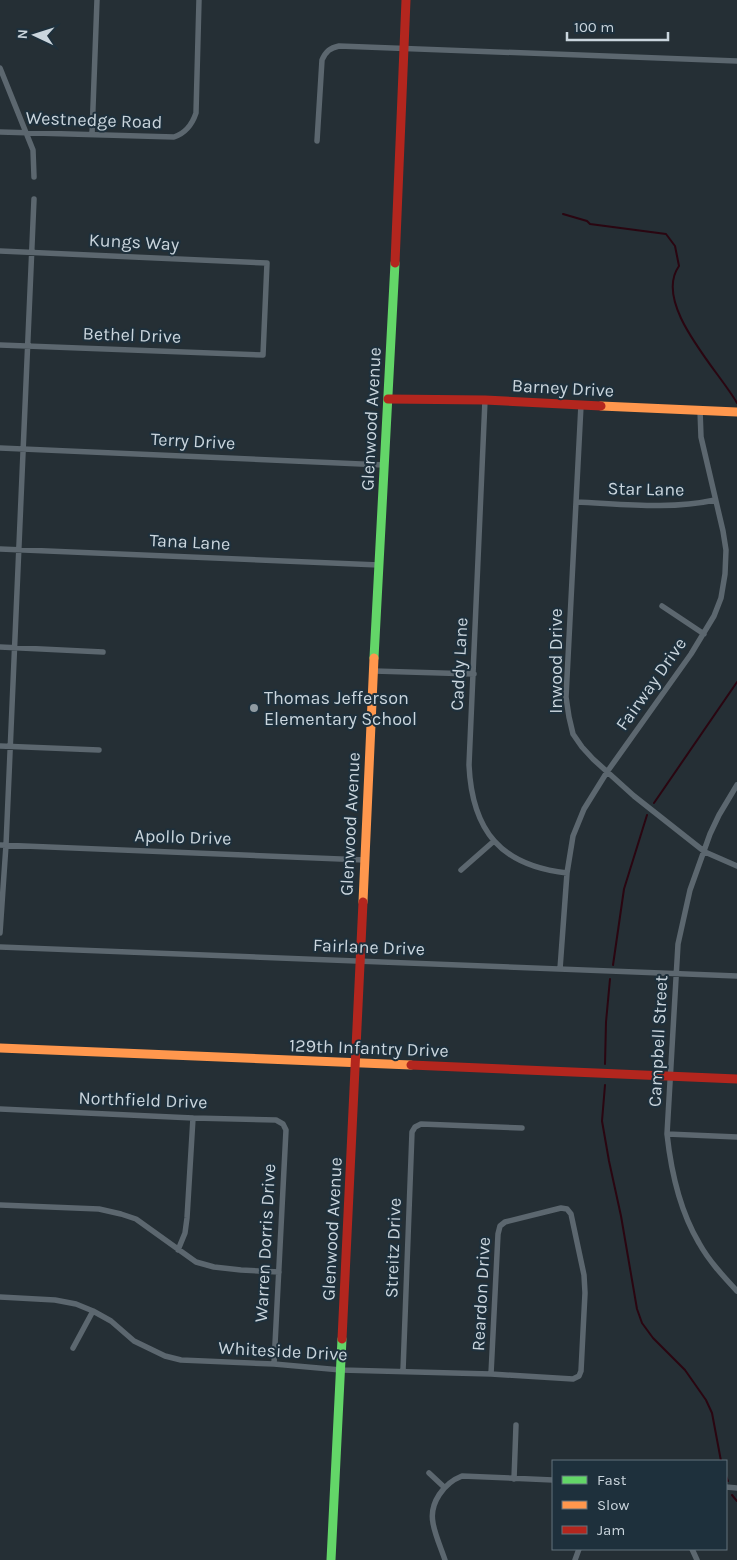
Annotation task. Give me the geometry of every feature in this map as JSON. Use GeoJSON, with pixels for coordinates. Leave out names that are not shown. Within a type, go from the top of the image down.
{"type":"FeatureCollection","features":[{"type":"Feature","properties":{"kind":"street"},"geometry":{"type":"LineString","coordinates":[[92,134],[97,0]]}},
{"type":"Feature","properties":{"kind":"street","name":"Westnedge Road"},"geometry":{"type":"LineString","coordinates":[[0,132],[174,137],[181,135],[193,122],[196,113],[199,0]]}},
{"type":"Feature","properties":{"kind":"street","name":"Glenwood Avenue"},"geometry":{"type":"LineString","coordinates":[[331,1560],[396,253],[406,0]]}},
{"type":"Feature","properties":{"kind":"street"},"geometry":{"type":"LineString","coordinates":[[317,141],[321,70],[325,53],[331,48],[339,46],[737,61]]}},
{"type":"Feature","properties":{"kind":"street"},"geometry":{"type":"LineString","coordinates":[[0,68],[33,150],[34,177]]}},
{"type":"Feature","properties":{"kind":"street"},"geometry":{"type":"LineString","coordinates":[[0,933],[3,845],[20,549],[34,199]]}},
{"type":"Feature","properties":{"kind":"street","name":"Kungs Way"},"geometry":{"type":"LineString","coordinates":[[0,251],[267,262],[263,355]]}},
{"type":"Feature","properties":{"kind":"street","name":"Bethel Drive"},"geometry":{"type":"LineString","coordinates":[[0,345],[263,355]]}},
{"type":"Feature","properties":{"kind":"street","name":"Barney Drive"},"geometry":{"type":"LineString","coordinates":[[388,399],[485,400],[737,412]]}},
{"type":"Feature","properties":{"kind":"street","name":"Caddy Lane"},"geometry":{"type":"LineString","coordinates":[[485,400],[469,766],[470,786],[474,806],[482,824],[494,841],[510,856],[528,865],[567,873]]}},
{"type":"Feature","properties":{"kind":"street","name":"Inwood Drive"},"geometry":{"type":"LineString","coordinates":[[581,406],[566,697],[573,734],[582,747],[634,796],[705,852],[737,866]]}},
{"type":"Feature","properties":{"kind":"street","name":"Fairway Drive"},"geometry":{"type":"LineString","coordinates":[[560,969],[567,873],[573,836],[584,809],[607,772],[704,634],[721,598],[726,550],[701,437],[700,410]]}},
{"type":"Feature","properties":{"kind":"street","name":"Terry Drive"},"geometry":{"type":"LineString","coordinates":[[0,448],[384,465]]}},
{"type":"Feature","properties":{"kind":"street","name":"Star Lane"},"geometry":{"type":"LineString","coordinates":[[576,502],[674,506],[715,500]]}},
{"type":"Feature","properties":{"kind":"street","name":"Tana Lane"},"geometry":{"type":"LineString","coordinates":[[0,548],[379,565]]}},
{"type":"Feature","properties":{"kind":"street"},"geometry":{"type":"LineString","coordinates":[[662,606],[704,634]]}},
{"type":"Feature","properties":{"kind":"street"},"geometry":{"type":"LineString","coordinates":[[0,647],[104,652]]}},
{"type":"Feature","properties":{"kind":"street"},"geometry":{"type":"LineString","coordinates":[[374,671],[474,674]]}},
{"type":"Feature","properties":{"kind":"street"},"geometry":{"type":"LineString","coordinates":[[0,746],[99,750]]}},
{"type":"Feature","properties":{"kind":"street","name":"Campbell Street"},"geometry":{"type":"LineString","coordinates":[[737,785],[718,815],[710,834],[683,916],[678,944],[667,1134],[682,1206],[688,1222],[713,1265],[737,1291]]}},
{"type":"Feature","properties":{"kind":"street"},"geometry":{"type":"LineString","coordinates":[[461,870],[494,841]]}},
{"type":"Feature","properties":{"kind":"street","name":"Apollo Drive"},"geometry":{"type":"LineString","coordinates":[[3,845],[365,860]]}},
{"type":"Feature","properties":{"kind":"street","name":"Fairlane Drive"},"geometry":{"type":"LineString","coordinates":[[0,947],[737,976]]}},
{"type":"Feature","properties":{"kind":"street","name":"129th Infantry Drive"},"geometry":{"type":"LineString","coordinates":[[0,1048],[737,1079]]}},
{"type":"Feature","properties":{"kind":"street","name":"Northfield Drive"},"geometry":{"type":"LineString","coordinates":[[0,1109],[276,1120],[283,1124]]}},
{"type":"Feature","properties":{"kind":"street"},"geometry":{"type":"LineString","coordinates":[[178,1250],[185,1233],[187,1218],[193,1118]]}},
{"type":"Feature","properties":{"kind":"street","name":"Warren Dorris Drive"},"geometry":{"type":"LineString","coordinates":[[274,1364],[286,1130],[283,1124]]}},
{"type":"Feature","properties":{"kind":"street","name":"Streitz Drive"},"geometry":{"type":"LineString","coordinates":[[403,1371],[412,1132],[415,1127],[421,1124],[522,1128]]}},
{"type":"Feature","properties":{"kind":"street"},"geometry":{"type":"LineString","coordinates":[[667,1134],[737,1137]]}},
{"type":"Feature","properties":{"kind":"street"},"geometry":{"type":"LineString","coordinates":[[0,1204],[99,1209],[121,1214],[136,1219],[196,1262],[214,1267],[279,1272]]}},
{"type":"Feature","properties":{"kind":"street","name":"Reardon Drive"},"geometry":{"type":"LineString","coordinates":[[492,1374],[498,1234],[500,1226],[505,1222],[561,1208],[567,1209],[571,1214],[584,1275],[585,1293],[581,1371],[579,1376]]}},
{"type":"Feature","properties":{"kind":"street","name":"Whiteside Drive"},"geometry":{"type":"LineString","coordinates":[[0,1297],[55,1300],[76,1304],[111,1321],[134,1341],[165,1356],[181,1360],[274,1364],[341,1370],[492,1374],[573,1379],[579,1376]]}},
{"type":"Feature","properties":{"kind":"street"},"geometry":{"type":"LineString","coordinates":[[73,1348],[93,1311]]}},
{"type":"Feature","properties":{"kind":"street"},"geometry":{"type":"LineString","coordinates":[[514,1479],[516,1425]]}},
{"type":"Feature","properties":{"kind":"street"},"geometry":{"type":"LineString","coordinates":[[430,1472],[444,1487]]}},
{"type":"Feature","properties":{"kind":"street"},"geometry":{"type":"LineString","coordinates":[[445,1560],[433,1521],[433,1510],[436,1500],[444,1487],[454,1479],[462,1476],[552,1480]]}},
{"type":"Feature","properties":{"kind":"waterway"},"geometry":{"type":"LineString","coordinates":[[563,214],[587,221],[590,224],[666,234],[675,246],[679,266],[673,281],[674,299],[681,318],[691,337],[737,403]]}},
{"type":"Feature","properties":{"kind":"waterway"},"geometry":{"type":"LineString","coordinates":[[654,803],[737,682]]}},
{"type":"Feature","properties":{"kind":"waterway"},"geometry":{"type":"LineString","coordinates":[[613,965],[624,889],[647,815]]}},
{"type":"Feature","properties":{"kind":"waterway"},"geometry":{"type":"LineString","coordinates":[[605,1064],[610,979]]}},
{"type":"Feature","properties":{"kind":"waterway"},"geometry":{"type":"LineString","coordinates":[[605,1085],[602,1121],[637,1309],[642,1323],[653,1338],[685,1370],[706,1400],[712,1413],[721,1460]]}},
{"type":"Feature","properties":{"kind":"waterway"},"geometry":{"type":"LineString","coordinates":[[732,1495],[737,1501]]}},
{"type":"Feature","properties":{"kind":"traffic: fast"},"geometry":{"type":"LineString","coordinates":[[374,658],[395,263]]}},
{"type":"Feature","properties":{"kind":"traffic: fast"},"geometry":{"type":"LineString","coordinates":[[331,1560],[342,1339]]}},
{"type":"Feature","properties":{"kind":"traffic: slow"},"geometry":{"type":"LineString","coordinates":[[601,406],[737,412]]}},
{"type":"Feature","properties":{"kind":"traffic: slow"},"geometry":{"type":"LineString","coordinates":[[363,902],[374,658]]}},
{"type":"Feature","properties":{"kind":"traffic: slow"},"geometry":{"type":"LineString","coordinates":[[0,1048],[411,1065]]}},
{"type":"Feature","properties":{"kind":"traffic: jam"},"geometry":{"type":"LineString","coordinates":[[395,263],[406,0]]}},
{"type":"Feature","properties":{"kind":"traffic: jam"},"geometry":{"type":"LineString","coordinates":[[388,399],[485,400],[601,406]]}},
{"type":"Feature","properties":{"kind":"traffic: jam"},"geometry":{"type":"LineString","coordinates":[[342,1339],[363,902]]}},
{"type":"Feature","properties":{"kind":"traffic: jam"},"geometry":{"type":"LineString","coordinates":[[411,1065],[737,1079]]}},
{"type":"Feature","properties":{"kind":"place","name":"Thomas Jefferson Elementary School"},"geometry":{"type":"Point","coordinates":[254,708]}}]}
